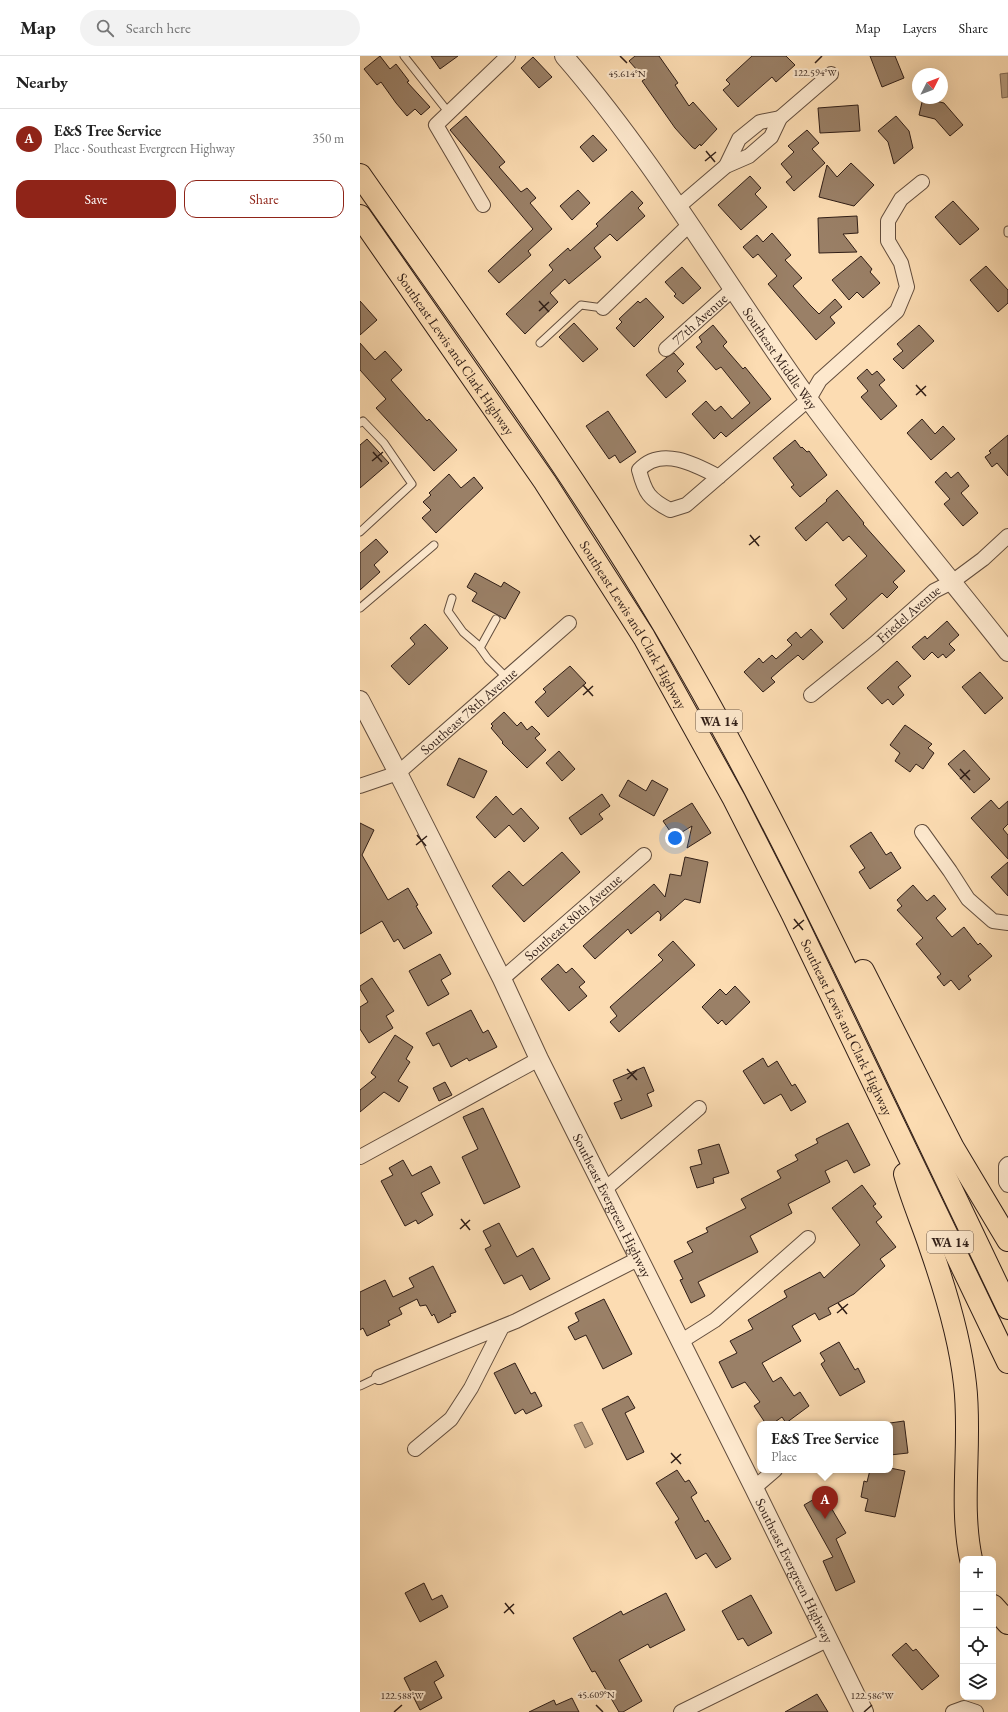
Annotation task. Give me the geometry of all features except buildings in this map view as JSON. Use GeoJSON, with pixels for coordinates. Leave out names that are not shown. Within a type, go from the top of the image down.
{"type":"FeatureCollection","features":[{"type":"Feature","properties":{"kind":"highway","name":"Southeast Lewis and Clark Highway"},"geometry":{"type":"LineString","coordinates":[[360,175],[566,470],[664,624],[754,784],[1008,1308]]}},
{"type":"Feature","properties":{"kind":"highway","name":"Southeast Lewis and Clark Highway"},"geometry":{"type":"LineString","coordinates":[[360,216],[545,482],[644,637],[734,799],[792,913],[1008,1362]]}},
{"type":"Feature","properties":{"kind":"highway"},"geometry":{"type":"LineString","coordinates":[[813,903],[859,964],[953,1148],[1008,1240]]}},
{"type":"Feature","properties":{"kind":"highway"},"geometry":{"type":"LineString","coordinates":[[893,1122],[908,1187],[936,1264],[953,1322],[966,1384],[968,1414],[966,1530],[970,1556]]}},
{"type":"Feature","properties":{"kind":"highway"},"geometry":{"type":"LineString","coordinates":[[996,1609],[1008,1623]]}},
{"type":"Feature","properties":{"kind":"street"},"geometry":{"type":"LineString","coordinates":[[483,205],[436,125],[508,56]]}},
{"type":"Feature","properties":{"kind":"street","name":"Southeast Middle Way"},"geometry":{"type":"LineString","coordinates":[[564,56],[605,106],[678,207],[809,400],[861,468],[1008,652]]}},
{"type":"Feature","properties":{"kind":"street"},"geometry":{"type":"LineString","coordinates":[[678,207],[726,166],[750,156],[771,137],[780,118],[831,74]]}},
{"type":"Feature","properties":{"kind":"street"},"geometry":{"type":"LineString","coordinates":[[726,166],[739,139],[760,122],[780,118]]}},
{"type":"Feature","properties":{"kind":"street"},"geometry":{"type":"LineString","coordinates":[[719,476],[691,463],[670,457],[646,462],[639,470],[644,488],[655,502],[670,510],[686,505],[809,400],[820,380],[897,311],[907,287],[901,263],[888,241],[888,221],[901,199],[922,182]]}},
{"type":"Feature","properties":{"kind":"street"},"geometry":{"type":"LineString","coordinates":[[603,308],[689,225]]}},
{"type":"Feature","properties":{"kind":"street","name":"77th Avenue"},"geometry":{"type":"LineString","coordinates":[[666,349],[733,289]]}},
{"type":"Feature","properties":{"kind":"street","name":"Friedel Avenue"},"geometry":{"type":"LineString","coordinates":[[812,695],[874,644],[934,591],[952,582],[983,559],[1008,536]]}},
{"type":"Feature","properties":{"kind":"street","name":"Southeast 78th Avenue"},"geometry":{"type":"LineString","coordinates":[[360,786],[398,773],[569,623]]}},
{"type":"Feature","properties":{"kind":"street","name":"Southeast Evergreen Highway"},"geometry":{"type":"LineString","coordinates":[[360,700],[502,980],[539,1059],[754,1488],[827,1640],[864,1712]]}},
{"type":"Feature","properties":{"kind":"street"},"geometry":{"type":"LineString","coordinates":[[922,832],[968,899],[993,921],[1008,923]]}},
{"type":"Feature","properties":{"kind":"street","name":"Southeast 80th Avenue"},"geometry":{"type":"LineString","coordinates":[[502,980],[644,855]]}},
{"type":"Feature","properties":{"kind":"street"},"geometry":{"type":"LineString","coordinates":[[360,1157],[539,1059]]}},
{"type":"Feature","properties":{"kind":"street"},"geometry":{"type":"LineString","coordinates":[[604,1190],[699,1108]]}},
{"type":"Feature","properties":{"kind":"street"},"geometry":{"type":"LineString","coordinates":[[1008,1164],[1006,1166],[1006,1182],[1008,1185]]}},
{"type":"Feature","properties":{"kind":"street"},"geometry":{"type":"LineString","coordinates":[[680,1342],[715,1320],[808,1238]]}},
{"type":"Feature","properties":{"kind":"street"},"geometry":{"type":"LineString","coordinates":[[379,1377],[516,1321],[638,1259]]}},
{"type":"Feature","properties":{"kind":"street"},"geometry":{"type":"LineString","coordinates":[[416,1449],[451,1419],[471,1388],[502,1327]]}},
{"type":"Feature","properties":{"kind":"street"},"geometry":{"type":"LineString","coordinates":[[754,1488],[772,1473]]}},
{"type":"Feature","properties":{"kind":"street"},"geometry":{"type":"LineString","coordinates":[[681,1712],[827,1640]]}},
{"type":"Feature","properties":{"kind":"lane"},"geometry":{"type":"LineString","coordinates":[[404,56],[449,113]]}},
{"type":"Feature","properties":{"kind":"lane"},"geometry":{"type":"LineString","coordinates":[[540,343],[581,305],[603,308]]}},
{"type":"Feature","properties":{"kind":"lane"},"geometry":{"type":"LineString","coordinates":[[360,423],[363,421],[384,443],[412,484],[360,532]]}},
{"type":"Feature","properties":{"kind":"lane"},"geometry":{"type":"LineString","coordinates":[[360,608],[434,545]]}},
{"type":"Feature","properties":{"kind":"lane"},"geometry":{"type":"LineString","coordinates":[[452,598],[448,611],[463,632],[480,648],[507,678]]}},
{"type":"Feature","properties":{"kind":"lane"},"geometry":{"type":"LineString","coordinates":[[480,648],[496,619]]}},
{"type":"Feature","properties":{"kind":"lane"},"geometry":{"type":"LineString","coordinates":[[360,1386],[379,1377]]}},
{"type":"Feature","properties":{"kind":"shaded area"},"geometry":{"type":"Polygon","coordinates":[[[1008,73],[1008,97],[1002,98],[1000,74],[1008,73]]]}},
{"type":"Feature","properties":{"kind":"shaded area"},"geometry":{"type":"Polygon","coordinates":[[[582,1422],[593,1444],[585,1448],[574,1425],[582,1422]]]}},
{"type":"Feature","properties":{"kind":"place","name":"E&S Tree Service"},"geometry":{"type":"Point","coordinates":[825,1519]}}]}
